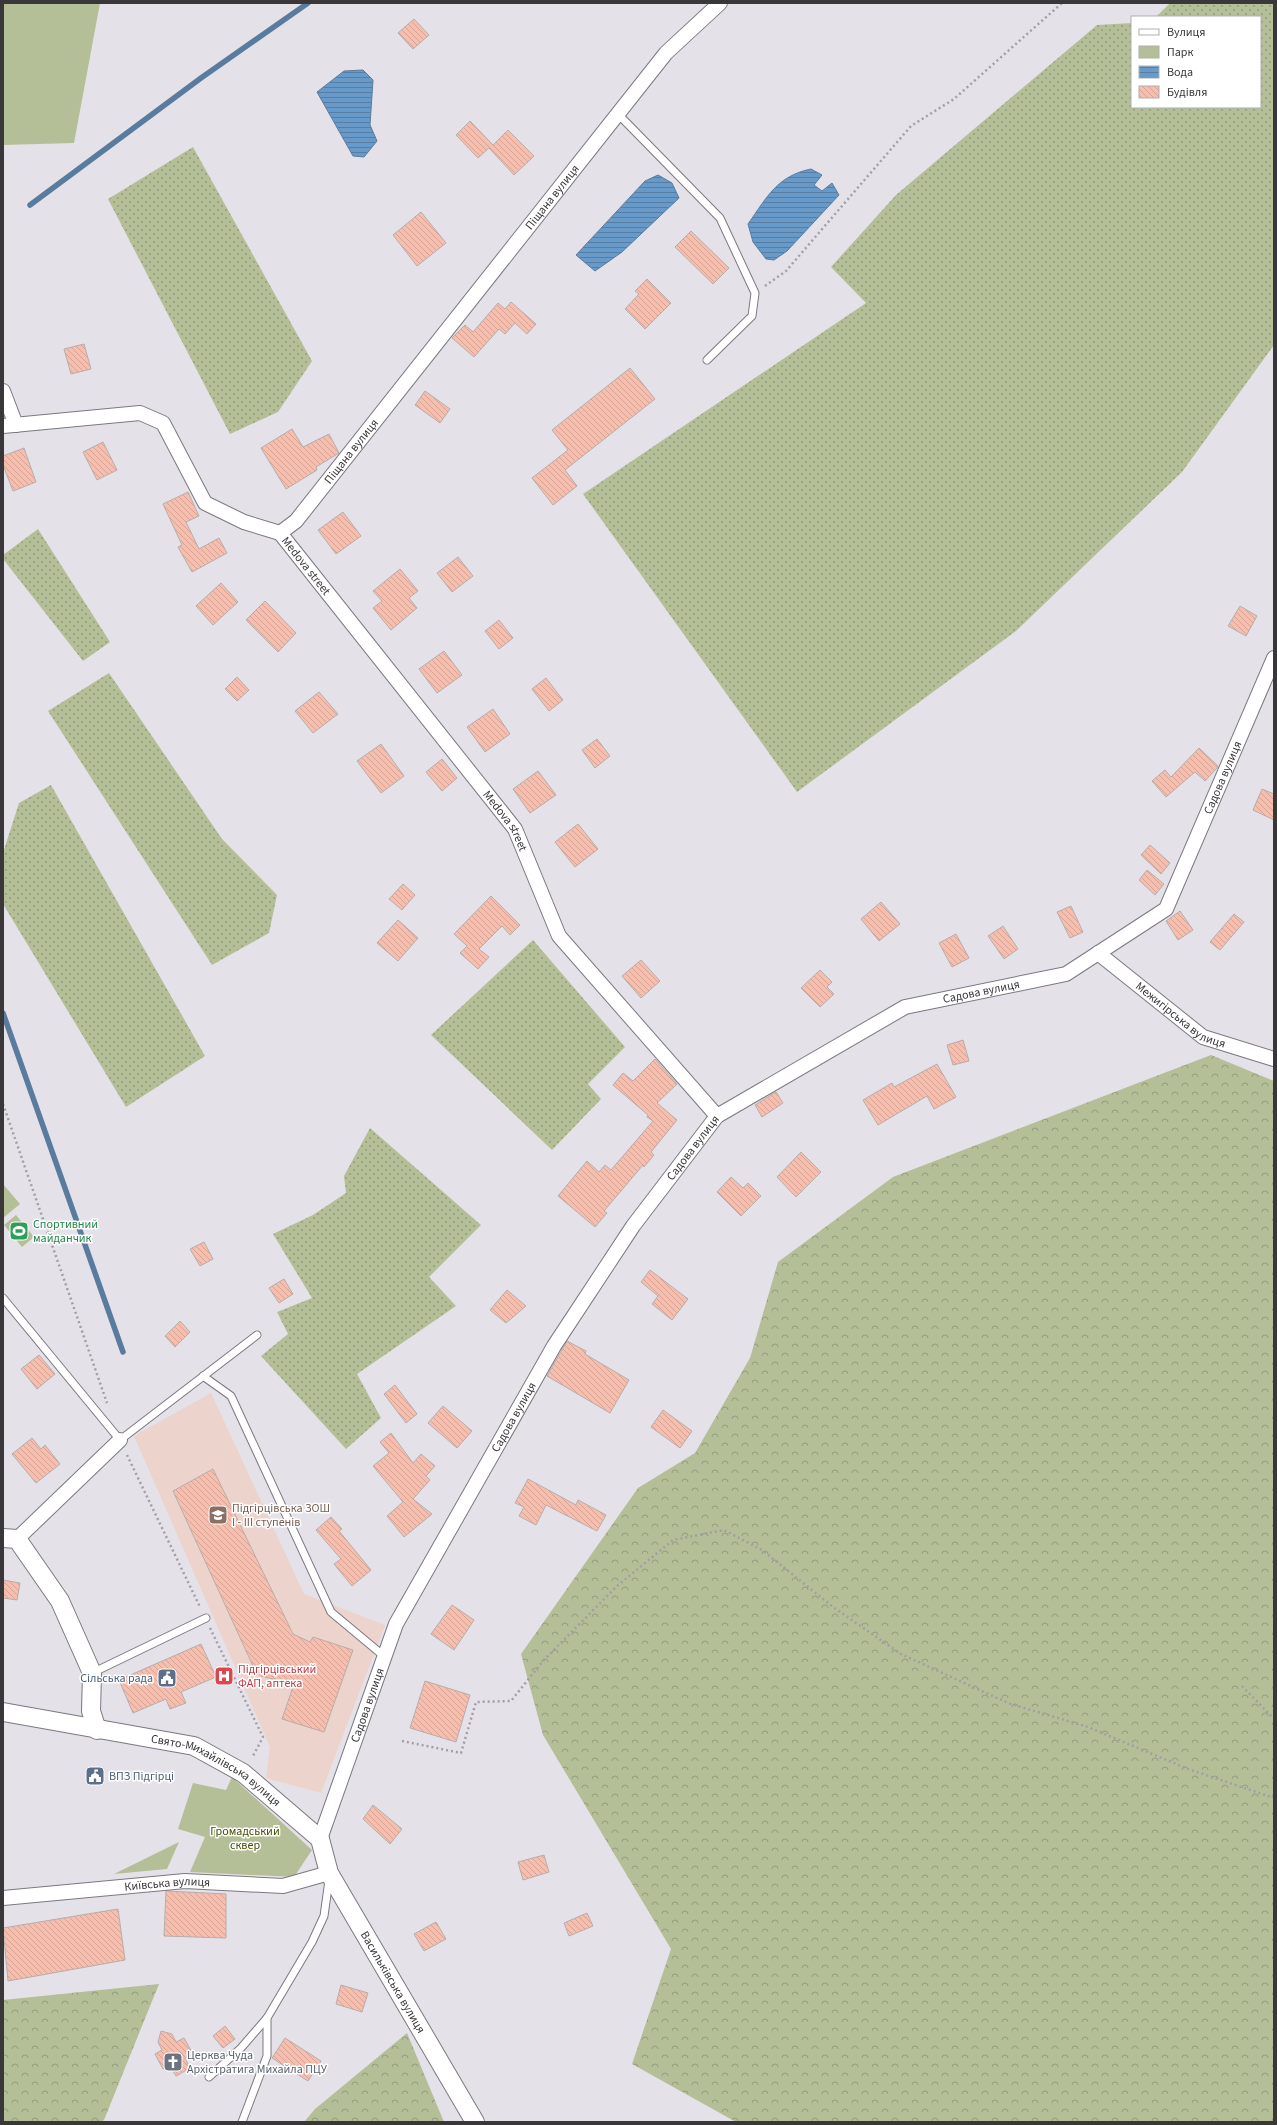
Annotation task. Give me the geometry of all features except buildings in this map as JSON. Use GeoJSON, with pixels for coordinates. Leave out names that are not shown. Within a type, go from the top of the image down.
{"type":"FeatureCollection","features":[{"type":"Feature","properties":{"kind":"street","name":"Піщана вулиця"},"geometry":{"type":"LineString","coordinates":[[280,532],[296,522],[666,53],[720,3]]}},
{"type":"Feature","properties":{"kind":"street"},"geometry":{"type":"LineString","coordinates":[[3,391],[9,425],[140,413],[163,423],[205,504],[244,522],[280,532]]}},
{"type":"Feature","properties":{"kind":"street","name":"Medova street"},"geometry":{"type":"LineString","coordinates":[[280,532],[515,829],[559,936],[717,1116]]}},
{"type":"Feature","properties":{"kind":"street","name":"Садова вулиця"},"geometry":{"type":"LineString","coordinates":[[320,1839],[396,1624],[554,1346],[633,1226],[717,1116],[905,1007],[1066,974],[1166,910],[1274,658]]}},
{"type":"Feature","properties":{"kind":"street","name":"Межигірська вулиця"},"geometry":{"type":"LineString","coordinates":[[1098,953],[1203,1037],[1274,1059]]}},
{"type":"Feature","properties":{"kind":"street"},"geometry":{"type":"LineString","coordinates":[[97,1730],[91,1711],[92,1673],[60,1601],[10,1538],[120,1440]]}},
{"type":"Feature","properties":{"kind":"street","name":"Свято-Михайлівська вулиця"},"geometry":{"type":"LineString","coordinates":[[3,1712],[97,1730],[194,1746],[242,1773],[320,1839]]}},
{"type":"Feature","properties":{"kind":"street","name":"Васильківська вулиця"},"geometry":{"type":"LineString","coordinates":[[320,1839],[330,1873],[475,2122]]}},
{"type":"Feature","properties":{"kind":"street","name":"Київська вулиця"},"geometry":{"type":"LineString","coordinates":[[3,1898],[185,1880],[283,1886],[330,1873]]}},
{"type":"Feature","properties":{"kind":"lane"},"geometry":{"type":"LineString","coordinates":[[618,114],[720,218],[755,293],[752,316],[707,360]]}},
{"type":"Feature","properties":{"kind":"lane"},"geometry":{"type":"LineString","coordinates":[[3,1298],[120,1440],[257,1335]]}},
{"type":"Feature","properties":{"kind":"lane"},"geometry":{"type":"LineString","coordinates":[[203,1376],[231,1396],[331,1612],[385,1657]]}},
{"type":"Feature","properties":{"kind":"lane"},"geometry":{"type":"LineString","coordinates":[[92,1673],[206,1618]]}},
{"type":"Feature","properties":{"kind":"lane"},"geometry":{"type":"LineString","coordinates":[[209,2077],[241,2048],[267,2018],[312,1942],[324,1916],[330,1873]]}},
{"type":"Feature","properties":{"kind":"lane"},"geometry":{"type":"LineString","coordinates":[[242,2122],[267,2056],[267,2018]]}},
{"type":"Feature","properties":{"kind":"path"},"geometry":{"type":"LineString","coordinates":[[755,293],[786,271],[911,126],[954,99],[1062,3]]}},
{"type":"Feature","properties":{"kind":"path"},"geometry":{"type":"LineString","coordinates":[[402,1741],[461,1752],[476,1702],[511,1701],[543,1661],[617,1586],[673,1540],[724,1530],[762,1550],[833,1608],[901,1654],[1008,1703],[1088,1727],[1188,1769],[1274,1798]]}},
{"type":"Feature","properties":{"kind":"path"},"geometry":{"type":"LineString","coordinates":[[1242,1686],[1274,1719]]}},
{"type":"Feature","properties":{"kind":"shaded area","name":"Підгірцівська ЗОШ І - ІІІ ступенів"},"geometry":{"type":"Polygon","coordinates":[[[211,1393],[304,1594],[385,1625],[321,1793],[266,1778],[270,1747],[134,1436],[211,1393]]]}},
{"type":"Feature","properties":{"kind":"green space"},"geometry":{"type":"Polygon","coordinates":[[[3,3],[100,3],[74,143],[3,145],[3,3]]]}},
{"type":"Feature","properties":{"kind":"green space"},"geometry":{"type":"Polygon","coordinates":[[[1170,3],[1274,3],[1274,345],[1182,472],[1016,631],[797,792],[583,494],[866,303],[831,267],[896,195],[1097,25],[1131,23],[1131,108],[1261,108],[1261,16],[1157,16],[1170,3]]]}},
{"type":"Feature","properties":{"kind":"green space"},"geometry":{"type":"Polygon","coordinates":[[[193,147],[312,361],[278,412],[230,434],[108,199],[193,147]]]}},
{"type":"Feature","properties":{"kind":"green space"},"geometry":{"type":"Polygon","coordinates":[[[38,529],[110,642],[83,661],[3,559],[3,555],[38,529]]]}},
{"type":"Feature","properties":{"kind":"green space"},"geometry":{"type":"Polygon","coordinates":[[[109,673],[222,839],[277,895],[269,933],[212,965],[48,711],[109,673]]]}},
{"type":"Feature","properties":{"kind":"green space"},"geometry":{"type":"Polygon","coordinates":[[[51,785],[205,1056],[126,1107],[3,904],[3,853],[19,803],[51,785]]]}},
{"type":"Feature","properties":{"kind":"green space"},"geometry":{"type":"Polygon","coordinates":[[[533,940],[625,1047],[588,1084],[601,1099],[552,1150],[431,1035],[533,940]]]}},
{"type":"Feature","properties":{"kind":"green space"},"geometry":{"type":"Polygon","coordinates":[[[1211,1055],[1274,1081],[1274,2122],[736,2122],[632,2064],[671,1949],[543,1735],[521,1654],[638,1488],[695,1453],[750,1358],[778,1262],[893,1177],[1211,1055]]]}},
{"type":"Feature","properties":{"kind":"green space"},"geometry":{"type":"Polygon","coordinates":[[[370,1128],[481,1225],[429,1277],[456,1306],[357,1374],[381,1418],[346,1449],[261,1356],[288,1334],[277,1312],[312,1298],[273,1234],[313,1215],[346,1193],[344,1176],[370,1128]]]}},
{"type":"Feature","properties":{"kind":"green space"},"geometry":{"type":"Polygon","coordinates":[[[3,1184],[20,1204],[3,1218],[3,1184]]]}},
{"type":"Feature","properties":{"kind":"green space","name":"Спортивний майданчик"},"geometry":{"type":"Polygon","coordinates":[[[16,1215],[34,1237],[22,1247],[4,1225],[16,1215]]]}},
{"type":"Feature","properties":{"kind":"green space","name":"Громадський сквер"},"geometry":{"type":"Polygon","coordinates":[[[232,1777],[312,1850],[294,1877],[190,1872],[205,1837],[178,1829],[193,1783],[226,1790],[232,1777]]]}},
{"type":"Feature","properties":{"kind":"green space"},"geometry":{"type":"Polygon","coordinates":[[[179,1842],[167,1869],[114,1874],[179,1842]]]}},
{"type":"Feature","properties":{"kind":"green space"},"geometry":{"type":"Polygon","coordinates":[[[159,1984],[104,2120],[101,2122],[3,2122],[3,2000],[159,1984]]]}},
{"type":"Feature","properties":{"kind":"green space"},"geometry":{"type":"Polygon","coordinates":[[[407,2033],[444,2122],[304,2122],[315,2109],[407,2033]]]}},
{"type":"Feature","properties":{"kind":"water"},"geometry":{"type":"Polygon","coordinates":[[[363,70],[373,80],[370,125],[377,141],[364,157],[353,156],[317,92],[344,71],[363,70]]]}},
{"type":"Feature","properties":{"kind":"water"},"geometry":{"type":"Polygon","coordinates":[[[811,169],[822,175],[814,185],[822,191],[832,183],[839,195],[787,251],[774,260],[766,259],[753,242],[748,224],[767,197],[781,182],[799,172],[811,169]]]}},
{"type":"Feature","properties":{"kind":"water"},"geometry":{"type":"Polygon","coordinates":[[[658,175],[672,183],[679,198],[622,252],[595,271],[576,255],[645,181],[658,175]]]}},
{"type":"Feature","properties":{"kind":"waterway"},"geometry":{"type":"LineString","coordinates":[[30,205],[201,78],[308,3]]}},
{"type":"Feature","properties":{"kind":"waterway"},"geometry":{"type":"LineString","coordinates":[[3,1013],[123,1352]]}},
{"type":"Feature","properties":{"kind":"place","name":"Спортивний майданчик"},"geometry":{"type":"Point","coordinates":[19,1231]}},
{"type":"Feature","properties":{"kind":"place","name":"Підгірцівська ЗОШ І - ІІІ ступенів"},"geometry":{"type":"Point","coordinates":[218,1515]}},
{"type":"Feature","properties":{"kind":"place","name":"Підгірцівський ФАП, аптека"},"geometry":{"type":"Point","coordinates":[224,1676]}},
{"type":"Feature","properties":{"kind":"place","name":"Сільська рада"},"geometry":{"type":"Point","coordinates":[167,1678]}},
{"type":"Feature","properties":{"kind":"place","name":"ВПЗ Підгірці"},"geometry":{"type":"Point","coordinates":[95,1776]}},
{"type":"Feature","properties":{"kind":"place","name":"Церква Чуда Архістратига Михайла ПЦУ"},"geometry":{"type":"Point","coordinates":[173,2062]}}]}
